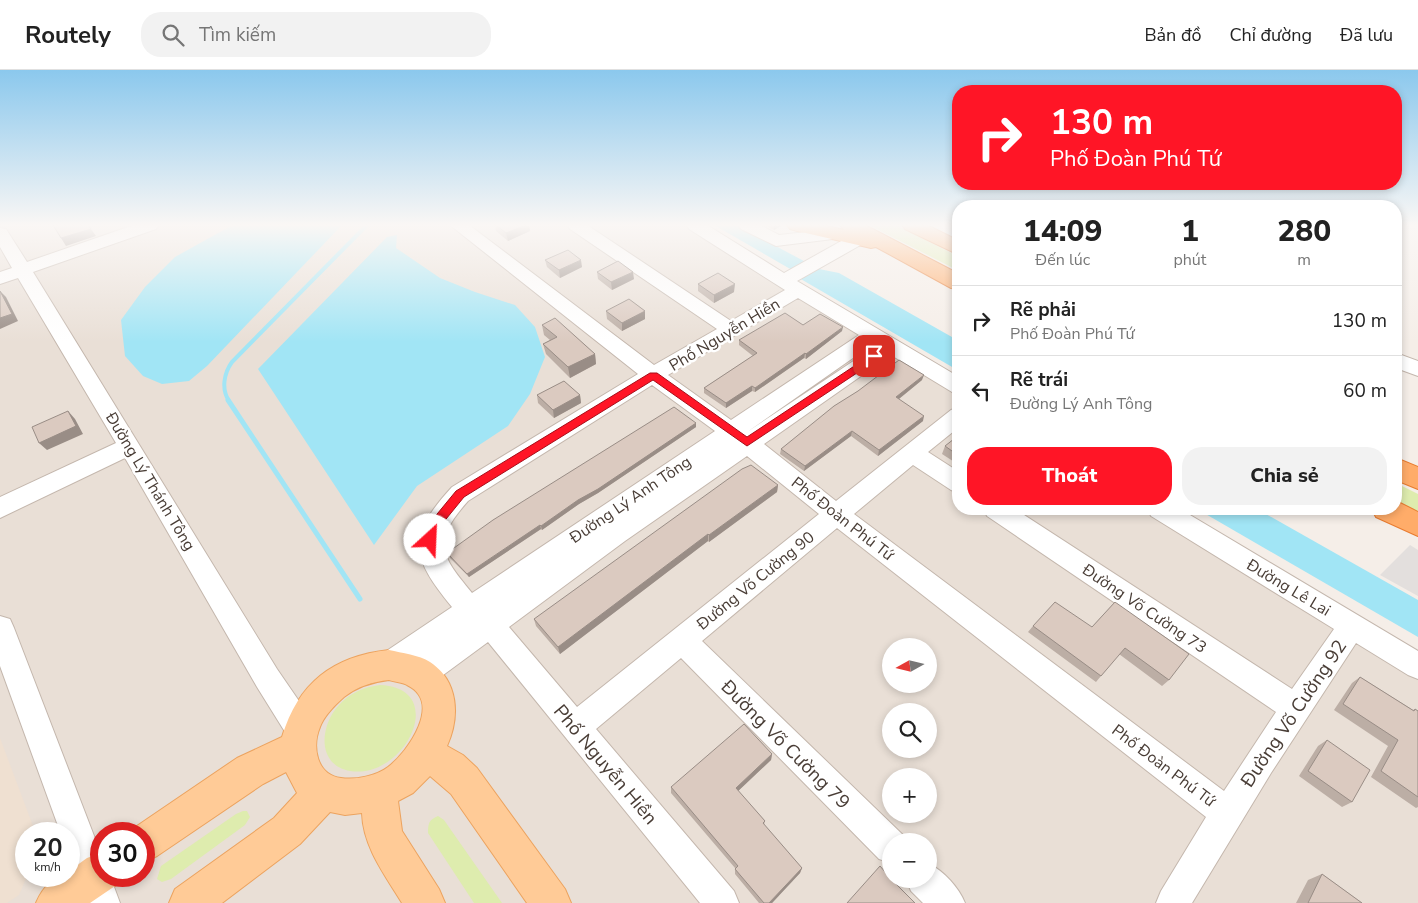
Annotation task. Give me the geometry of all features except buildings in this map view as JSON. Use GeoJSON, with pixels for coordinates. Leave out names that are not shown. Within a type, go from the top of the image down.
{"type":"FeatureCollection","features":[{"type":"Feature","properties":{"kind":"highway"},"geometry":{"type":"LineString","coordinates":[[924,264],[952,278]]}},
{"type":"Feature","properties":{"kind":"highway"},"geometry":{"type":"LineString","coordinates":[[1402,466],[1418,473]]}},
{"type":"Feature","properties":{"kind":"highway"},"geometry":{"type":"LineString","coordinates":[[1402,471],[1418,479]]}},
{"type":"Feature","properties":{"kind":"highway"},"geometry":{"type":"LineString","coordinates":[[1397,515],[1418,526]]}},
{"type":"Feature","properties":{"kind":"main road"},"geometry":{"type":"LineString","coordinates":[[389,665],[406,667],[422,675],[434,690],[439,710],[437,732],[426,753],[409,773],[394,784],[378,792],[354,797],[338,796],[324,791],[312,783],[304,773],[299,760],[300,739],[306,718],[316,702],[336,683],[359,670],[389,665]]}},
{"type":"Feature","properties":{"kind":"main road"},"geometry":{"type":"LineString","coordinates":[[155,836],[300,739]]}},
{"type":"Feature","properties":{"kind":"main road"},"geometry":{"type":"LineString","coordinates":[[426,753],[450,768],[464,781],[551,903]]}},
{"type":"Feature","properties":{"kind":"main road"},"geometry":{"type":"LineString","coordinates":[[189,903],[287,831],[324,791]]}},
{"type":"Feature","properties":{"kind":"main road"},"geometry":{"type":"LineString","coordinates":[[378,792],[381,823],[385,839],[425,903]]}},
{"type":"Feature","properties":{"kind":"main road"},"geometry":{"type":"LineString","coordinates":[[56,903],[92,887]]}},
{"type":"Feature","properties":{"kind":"street","name":"Đường Lý Thánh Tông"},"geometry":{"type":"LineString","coordinates":[[18,264],[130,446],[268,678],[300,739]]}},
{"type":"Feature","properties":{"kind":"street"},"geometry":{"type":"LineString","coordinates":[[0,278],[36,264]]}},
{"type":"Feature","properties":{"kind":"street","name":"Phố Đoàn Phú Tứ"},"geometry":{"type":"LineString","coordinates":[[515,264],[653,375],[739,437],[836,514],[1227,813]]}},
{"type":"Feature","properties":{"kind":"street"},"geometry":{"type":"LineString","coordinates":[[634,264],[730,329]]}},
{"type":"Feature","properties":{"kind":"street"},"geometry":{"type":"LineString","coordinates":[[757,264],[952,383]]}},
{"type":"Feature","properties":{"kind":"street","name":"Phố Nguyễn Hiền"},"geometry":{"type":"LineString","coordinates":[[722,903],[575,727],[436,567],[430,548],[432,532],[446,510],[468,488],[730,329],[791,285],[815,264]]}},
{"type":"Feature","properties":{"kind":"street","name":"Đường Lý Anh Tông"},"geometry":{"type":"LineString","coordinates":[[389,665],[480,617],[609,526],[881,340]]}},
{"type":"Feature","properties":{"kind":"street"},"geometry":{"type":"LineString","coordinates":[[1402,362],[1418,369]]}},
{"type":"Feature","properties":{"kind":"street","name":"Đường Võ Cường 90"},"geometry":{"type":"LineString","coordinates":[[575,727],[952,421]]}},
{"type":"Feature","properties":{"kind":"street"},"geometry":{"type":"LineString","coordinates":[[0,508],[130,446]]}},
{"type":"Feature","properties":{"kind":"street"},"geometry":{"type":"LineString","coordinates":[[912,453],[952,479]]}},
{"type":"Feature","properties":{"kind":"street","name":"Đường Võ Cường 73"},"geometry":{"type":"LineString","coordinates":[[1005,515],[1295,708]]}},
{"type":"Feature","properties":{"kind":"street","name":"Đường Lê Lai"},"geometry":{"type":"LineString","coordinates":[[1170,515],[1418,666]]}},
{"type":"Feature","properties":{"kind":"street","name":"Đường Lý Anh Tông"},"geometry":{"type":"LineString","coordinates":[[422,675],[480,617]]}},
{"type":"Feature","properties":{"kind":"street","name":"Đường Võ Cường 92"},"geometry":{"type":"LineString","coordinates":[[1172,903],[1295,708],[1352,626]]}},
{"type":"Feature","properties":{"kind":"street"},"geometry":{"type":"LineString","coordinates":[[0,628],[90,861]]}},
{"type":"Feature","properties":{"kind":"street","name":"Đường Võ Cường 79"},"geometry":{"type":"LineString","coordinates":[[682,640],[882,838]]}},
{"type":"Feature","properties":{"kind":"street"},"geometry":{"type":"LineString","coordinates":[[932,888],[948,903]]}},
{"type":"Feature","properties":{"kind":"shaded area"},"geometry":{"type":"Polygon","coordinates":[[[0,264],[768,264],[952,375],[952,515],[1184,515],[1418,656],[1418,903],[0,903],[0,264]]]}},
{"type":"Feature","properties":{"kind":"shaded area"},"geometry":{"type":"Polygon","coordinates":[[[1410,545],[1418,550],[1418,596],[1380,575],[1410,545]]]}},
{"type":"Feature","properties":{"kind":"shaded area"},"geometry":{"type":"Polygon","coordinates":[[[0,738],[32,822],[15,822],[15,887],[22,887],[19,895],[7,903],[0,903],[0,738]]]}},
{"type":"Feature","properties":{"kind":"green space"},"geometry":{"type":"Polygon","coordinates":[[[1402,486],[1418,494],[1418,512],[1402,503],[1402,486]]]}},
{"type":"Feature","properties":{"kind":"green space"},"geometry":{"type":"Polygon","coordinates":[[[380,685],[401,690],[413,701],[416,716],[412,732],[402,749],[388,762],[370,770],[350,771],[339,767],[331,761],[325,743],[325,733],[333,713],[343,701],[353,694],[368,687],[380,685]]]}},
{"type":"Feature","properties":{"kind":"green space"},"geometry":{"type":"Polygon","coordinates":[[[243,811],[247,811],[250,817],[245,825],[171,879],[162,882],[157,879],[161,866],[243,811]]]}},
{"type":"Feature","properties":{"kind":"green space"},"geometry":{"type":"Polygon","coordinates":[[[438,816],[444,820],[502,903],[474,903],[428,833],[430,822],[438,816]]]}},
{"type":"Feature","properties":{"kind":"water"},"geometry":{"type":"Polygon","coordinates":[[[168,264],[305,264],[207,366],[189,381],[162,384],[143,376],[125,356],[121,320],[145,287],[168,264]]]}},
{"type":"Feature","properties":{"kind":"water"},"geometry":{"type":"Polygon","coordinates":[[[361,264],[419,264],[440,278],[515,305],[535,327],[545,357],[530,394],[508,426],[417,486],[374,545],[258,369],[361,264]]]}},
{"type":"Feature","properties":{"kind":"water"},"geometry":{"type":"Polygon","coordinates":[[[781,264],[809,264],[819,269],[839,273],[952,337],[952,367],[799,278],[792,270],[781,264]]]}},
{"type":"Feature","properties":{"kind":"water"},"geometry":{"type":"Polygon","coordinates":[[[1207,515],[1268,515],[1418,600],[1418,637],[1207,515]]]}},
{"type":"Feature","properties":{"kind":"waterway"},"geometry":{"type":"LineString","coordinates":[[229,401],[224,381],[232,362],[329,264]]}},
{"type":"Feature","properties":{"kind":"waterway"},"geometry":{"type":"LineString","coordinates":[[228,400],[360,599]]}},
{"type":"Feature","properties":{"kind":"route"},"geometry":{"type":"LineString","coordinates":[[430,540],[437,522],[456,498],[468,488],[653,375],[747,442],[874,356]]}}]}
